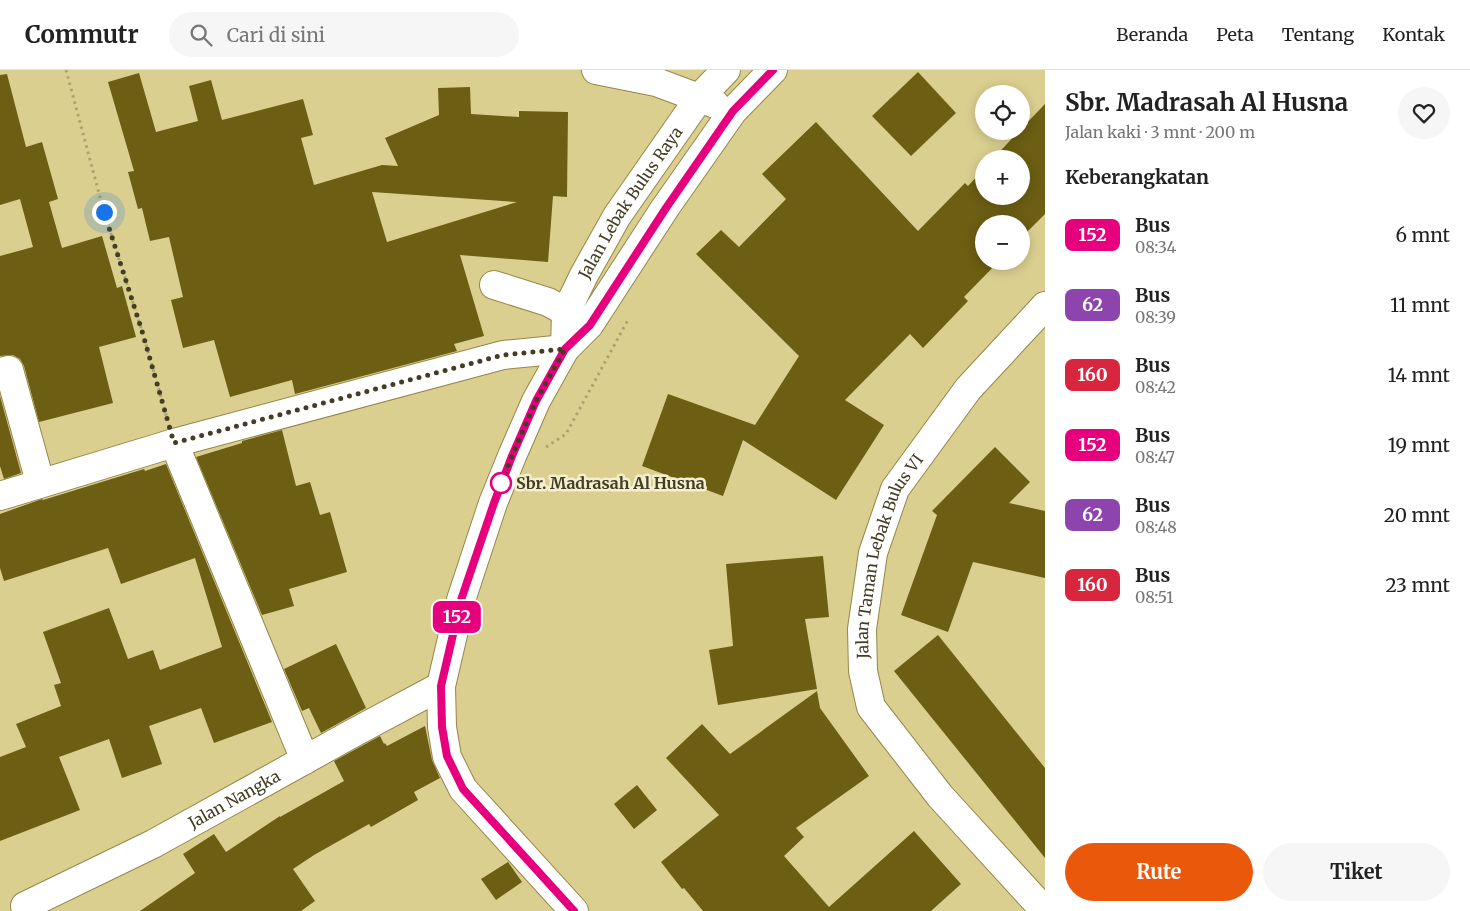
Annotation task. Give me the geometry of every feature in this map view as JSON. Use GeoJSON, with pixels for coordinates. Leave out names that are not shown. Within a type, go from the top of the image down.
{"type":"FeatureCollection","features":[{"type":"Feature","properties":{"kind":"street"},"geometry":{"type":"LineString","coordinates":[[596,70],[656,82],[733,111]]}},
{"type":"Feature","properties":{"kind":"street","name":"Jalan Lebak Bulus Raya"},"geometry":{"type":"LineString","coordinates":[[574,911],[463,789],[447,756],[442,727],[441,686],[461,600],[494,503],[536,401],[565,349],[578,318],[584,275],[617,216],[700,98],[726,70]]}},
{"type":"Feature","properties":{"kind":"street","name":"Jalan Lebak Bulus Raya"},"geometry":{"type":"LineString","coordinates":[[578,318],[666,208],[733,111],[773,70]]}},
{"type":"Feature","properties":{"kind":"street"},"geometry":{"type":"LineString","coordinates":[[494,285],[548,302],[578,318]]}},
{"type":"Feature","properties":{"kind":"street","name":"Jalan Taman Lebak Bulus VI"},"geometry":{"type":"LineString","coordinates":[[1045,306],[968,389],[895,489],[873,553],[862,629],[862,671],[872,707],[940,796],[1045,911]]}},
{"type":"Feature","properties":{"kind":"street"},"geometry":{"type":"LineString","coordinates":[[0,496],[40,482],[174,443],[503,355],[565,349]]}},
{"type":"Feature","properties":{"kind":"street"},"geometry":{"type":"LineString","coordinates":[[0,372],[9,370],[40,482]]}},
{"type":"Feature","properties":{"kind":"street"},"geometry":{"type":"LineString","coordinates":[[174,443],[304,760]]}},
{"type":"Feature","properties":{"kind":"street","name":"Jalan Nangka"},"geometry":{"type":"LineString","coordinates":[[25,906],[153,844],[441,686]]}},
{"type":"Feature","properties":{"kind":"path"},"geometry":{"type":"LineString","coordinates":[[66,70],[104,212],[142,331],[174,443]]}},
{"type":"Feature","properties":{"kind":"building"},"geometry":{"type":"Polygon","coordinates":[[[918,72],[956,113],[911,156],[872,116],[918,72]]]}},
{"type":"Feature","properties":{"kind":"building"},"geometry":{"type":"Polygon","coordinates":[[[139,73],[156,132],[198,121],[189,86],[211,80],[222,120],[303,99],[313,135],[301,138],[314,185],[382,165],[398,166],[385,138],[439,115],[438,88],[470,87],[471,114],[519,117],[519,111],[568,112],[567,197],[553,196],[548,262],[460,255],[484,336],[454,344],[457,351],[295,394],[292,380],[230,397],[214,340],[183,348],[171,300],[183,297],[169,237],[150,241],[142,208],[138,209],[128,172],[134,171],[108,82],[139,73]],[[372,192],[387,242],[517,202],[372,192]]]}},
{"type":"Feature","properties":{"kind":"building"},"geometry":{"type":"Polygon","coordinates":[[[7,74],[26,147],[42,142],[58,199],[49,202],[62,248],[102,236],[117,288],[122,286],[136,337],[99,347],[113,403],[39,422],[24,366],[20,359],[13,355],[0,356],[0,256],[33,247],[20,199],[0,205],[0,75],[7,74]]]}},
{"type":"Feature","properties":{"kind":"building"},"geometry":{"type":"Polygon","coordinates":[[[1045,104],[1045,214],[1030,229],[1030,215],[975,215],[975,270],[990,270],[964,297],[968,301],[923,348],[910,334],[845,400],[884,425],[836,500],[743,440],[723,496],[642,466],[668,394],[755,425],[799,356],[696,254],[721,230],[739,247],[786,199],[762,174],[816,122],[918,231],[965,183],[968,186],[975,179],[975,205],[1030,205],[1030,150],[1001,150],[1011,140],[1030,140],[1030,120],[1045,104]]]}},
{"type":"Feature","properties":{"kind":"building"},"geometry":{"type":"Polygon","coordinates":[[[0,396],[21,473],[4,479],[0,466],[0,396]]]}},
{"type":"Feature","properties":{"kind":"building"},"geometry":{"type":"Polygon","coordinates":[[[282,430],[296,486],[310,482],[320,515],[330,512],[347,572],[289,589],[294,606],[262,615],[196,457],[282,430]]]}},
{"type":"Feature","properties":{"kind":"building"},"geometry":{"type":"Polygon","coordinates":[[[995,447],[1030,482],[1009,503],[1045,511],[1045,578],[973,562],[948,632],[901,615],[937,515],[932,511],[995,447]]]}},
{"type":"Feature","properties":{"kind":"building"},"geometry":{"type":"Polygon","coordinates":[[[166,464],[272,722],[214,743],[201,708],[149,726],[162,764],[122,778],[109,739],[59,757],[80,810],[0,841],[0,757],[26,747],[16,724],[61,706],[54,685],[61,683],[43,632],[109,608],[128,659],[153,650],[160,670],[222,647],[195,558],[121,584],[108,548],[4,581],[0,568],[0,514],[42,499],[166,464]]]}},
{"type":"Feature","properties":{"kind":"building"},"geometry":{"type":"Polygon","coordinates":[[[823,556],[829,617],[805,619],[817,689],[718,705],[709,650],[733,646],[726,564],[823,556]]]}},
{"type":"Feature","properties":{"kind":"building"},"geometry":{"type":"Polygon","coordinates":[[[938,635],[1045,768],[1045,858],[894,671],[938,635]]]}},
{"type":"Feature","properties":{"kind":"building"},"geometry":{"type":"Polygon","coordinates":[[[336,644],[366,708],[321,733],[309,708],[302,711],[284,669],[336,644]]]}},
{"type":"Feature","properties":{"kind":"building"},"geometry":{"type":"Polygon","coordinates":[[[817,691],[820,708],[869,776],[796,828],[804,837],[784,856],[829,907],[914,831],[961,884],[931,911],[703,911],[684,888],[682,889],[661,862],[719,815],[666,758],[702,724],[730,754],[817,691]]]}},
{"type":"Feature","properties":{"kind":"building"},"geometry":{"type":"Polygon","coordinates":[[[425,726],[432,760],[440,778],[414,792],[418,800],[371,827],[369,824],[293,869],[315,901],[301,911],[140,911],[195,873],[183,854],[214,834],[226,852],[280,816],[344,781],[334,761],[380,736],[387,746],[425,726]]]}},
{"type":"Feature","properties":{"kind":"building"},"geometry":{"type":"Polygon","coordinates":[[[637,785],[657,810],[634,829],[614,804],[637,785]]]}},
{"type":"Feature","properties":{"kind":"building"},"geometry":{"type":"Polygon","coordinates":[[[508,862],[522,882],[496,900],[481,879],[508,862]]]}},
{"type":"Feature","properties":{"kind":"bus line","name":"152"},"geometry":{"type":"LineString","coordinates":[[574,911],[463,789],[447,756],[442,727],[441,686],[461,600],[512,456],[536,401],[565,349],[590,325],[619,278],[733,111],[773,70]]}},
{"type":"Feature","properties":{"kind":"place","name":"Sbr. Madrasah Al Husna"},"geometry":{"type":"Point","coordinates":[501,483]}},
{"type":"Feature","properties":{"kind":"route"},"geometry":{"type":"LineString","coordinates":[[104,212],[142,331],[174,443],[503,355],[565,349],[536,401],[500,487],[501,483]]}}]}
